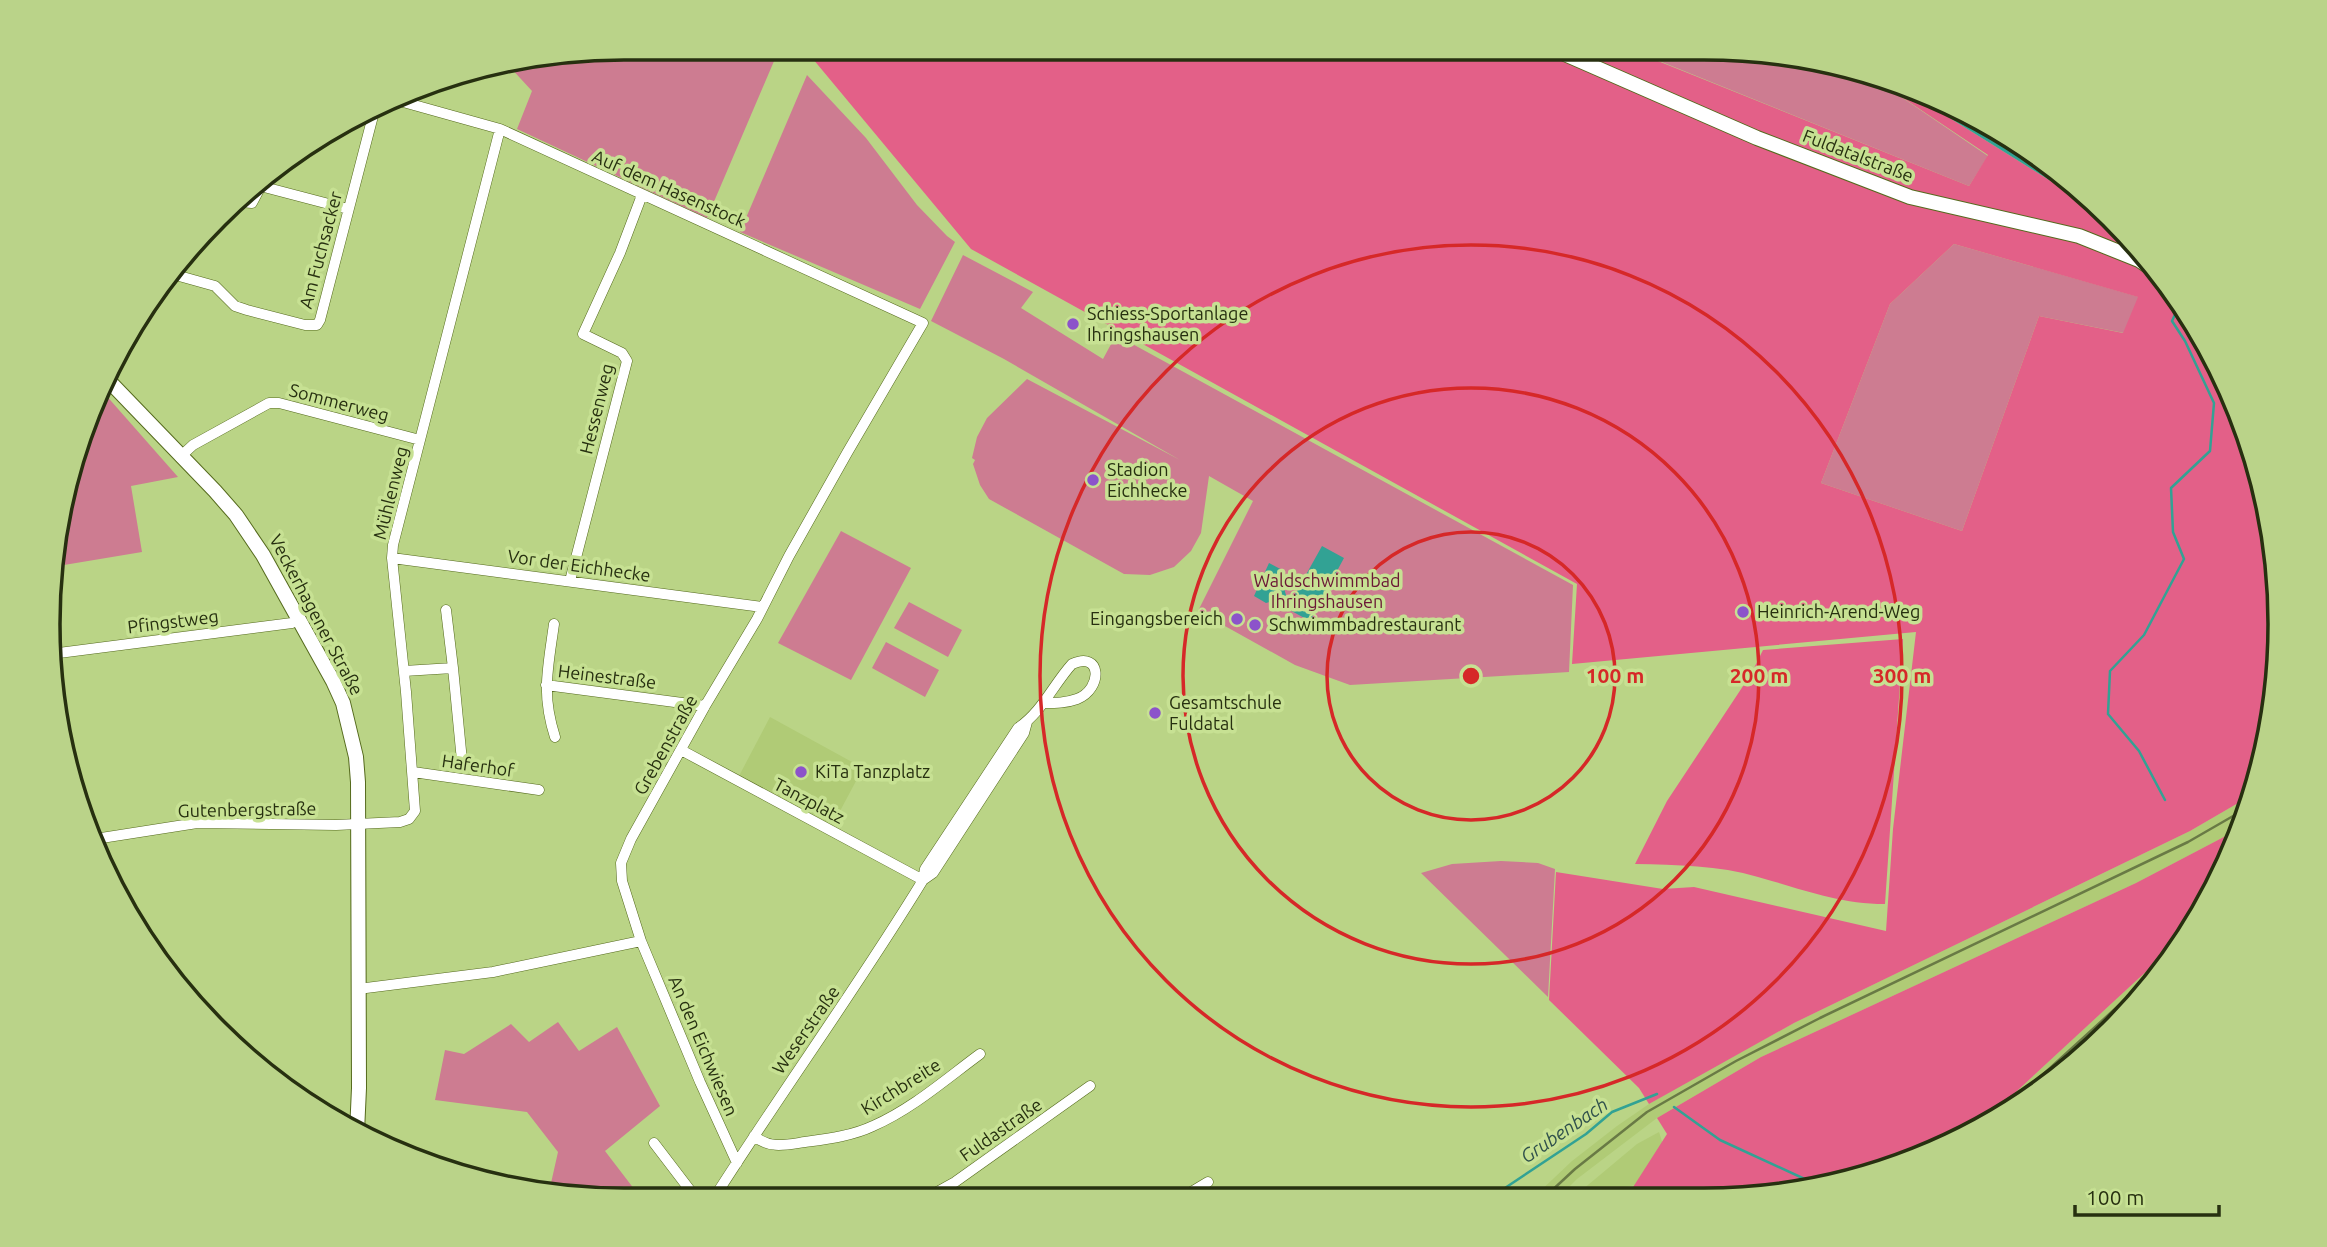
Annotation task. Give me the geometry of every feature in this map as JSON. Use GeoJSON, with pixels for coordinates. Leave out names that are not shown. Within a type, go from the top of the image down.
{"type":"FeatureCollection","features":[{"type":"Feature","properties":{"kind":"street","name":"Fuldatalstraße"},"geometry":{"type":"LineString","coordinates":[[1578,60],[1757,138],[1910,197],[2079,236],[2134,259]]}},
{"type":"Feature","properties":{"kind":"street","name":"Auf dem Hasenstock"},"geometry":{"type":"LineString","coordinates":[[406,103],[500,129],[923,323]]}},
{"type":"Feature","properties":{"kind":"street","name":"Am Fuchsacker"},"geometry":{"type":"LineString","coordinates":[[179,276],[215,286],[234,306],[313,326],[320,320],[372,119]]}},
{"type":"Feature","properties":{"kind":"street","name":"Mühlenweg"},"geometry":{"type":"LineString","coordinates":[[358,825],[400,822],[409,819],[415,811],[393,545],[500,129]]}},
{"type":"Feature","properties":{"kind":"street"},"geometry":{"type":"LineString","coordinates":[[266,188],[348,209]]}},
{"type":"Feature","properties":{"kind":"street","name":"Hessenweg"},"geometry":{"type":"LineString","coordinates":[[570,581],[627,361],[622,354],[583,334],[620,253],[642,195]]}},
{"type":"Feature","properties":{"kind":"street","name":"Grebenstraße"},"geometry":{"type":"LineString","coordinates":[[641,941],[622,881],[621,863],[631,839],[847,453],[923,323]]}},
{"type":"Feature","properties":{"kind":"street","name":"Veckerhagener Straße"},"geometry":{"type":"LineString","coordinates":[[113,385],[236,516],[263,555],[333,681],[350,725],[356,757],[358,825],[357,1120]]}},
{"type":"Feature","properties":{"kind":"street","name":"Sommerweg"},"geometry":{"type":"LineString","coordinates":[[180,457],[193,445],[269,403],[279,402],[420,440]]}},
{"type":"Feature","properties":{"kind":"street","name":"Vor der Eichhecke"},"geometry":{"type":"LineString","coordinates":[[392,558],[762,607]]}},
{"type":"Feature","properties":{"kind":"street"},"geometry":{"type":"LineString","coordinates":[[446,610],[462,761]]}},
{"type":"Feature","properties":{"kind":"street","name":"Pfingstweg"},"geometry":{"type":"LineString","coordinates":[[61,653],[292,623],[299,619]]}},
{"type":"Feature","properties":{"kind":"street"},"geometry":{"type":"LineString","coordinates":[[554,624],[546,685],[547,712],[555,737]]}},
{"type":"Feature","properties":{"kind":"street","name":"Weserstraße"},"geometry":{"type":"LineString","coordinates":[[721,1188],[873,960],[923,880],[925,869],[1018,728],[1044,703],[1072,664],[1085,661],[1097,672],[1091,689],[1080,698],[1062,703],[1044,703]]}},
{"type":"Feature","properties":{"kind":"street"},"geometry":{"type":"LineString","coordinates":[[404,671],[453,668]]}},
{"type":"Feature","properties":{"kind":"street","name":"Heinestraße"},"geometry":{"type":"LineString","coordinates":[[546,685],[705,706]]}},
{"type":"Feature","properties":{"kind":"street","name":"Tanzplatz"},"geometry":{"type":"LineString","coordinates":[[681,750],[923,880]]}},
{"type":"Feature","properties":{"kind":"street","name":"Haferhof"},"geometry":{"type":"LineString","coordinates":[[412,772],[539,790]]}},
{"type":"Feature","properties":{"kind":"street","name":"Gutenbergstraße"},"geometry":{"type":"LineString","coordinates":[[102,838],[197,823],[358,825]]}},
{"type":"Feature","properties":{"kind":"street"},"geometry":{"type":"LineString","coordinates":[[358,989],[493,972],[641,941]]}},
{"type":"Feature","properties":{"kind":"street","name":"An den Eichwiesen"},"geometry":{"type":"LineString","coordinates":[[641,941],[737,1163]]}},
{"type":"Feature","properties":{"kind":"street","name":"Kirchbreite"},"geometry":{"type":"LineString","coordinates":[[754,1136],[762,1142],[776,1146],[866,1129],[911,1104],[980,1054]]}},
{"type":"Feature","properties":{"kind":"street","name":"Fuldastraße"},"geometry":{"type":"LineString","coordinates":[[945,1188],[1090,1086]]}},
{"type":"Feature","properties":{"kind":"street"},"geometry":{"type":"LineString","coordinates":[[654,1143],[688,1188]]}},
{"type":"Feature","properties":{"kind":"street"},"geometry":{"type":"LineString","coordinates":[[1197,1188],[1208,1181]]}},
{"type":"Feature","properties":{"kind":"shaded area"},"geometry":{"type":"Polygon","coordinates":[[[814,60],[1655,60],[1969,186],[1988,155],[1896,93],[1940,112],[2060,187],[2128,252],[2151,280],[2192,342],[2225,408],[2238,442],[2257,513],[2263,550],[2268,624],[2263,697],[2257,734],[2239,803],[2190,831],[1794,1023],[1649,1104],[1639,1088],[1549,1000],[1556,872],[1663,889],[1694,887],[1886,931],[1893,829],[1916,632],[1572,664],[1577,584],[971,249],[814,60]],[[1954,244],[1890,304],[1821,483],[1962,531],[2039,316],[2123,333],[2138,297],[1954,244]]]}},
{"type":"Feature","properties":{"kind":"shaded area"},"geometry":{"type":"Polygon","coordinates":[[[1903,639],[1885,904],[1836,899],[1728,870],[1635,864],[1667,801],[1751,674],[1763,650],[1903,639]]]}},
{"type":"Feature","properties":{"kind":"shaded area","name":"KiTa Tanzplatz"},"geometry":{"type":"Polygon","coordinates":[[[770,717],[863,768],[832,826],[739,776],[770,717]]]}},
{"type":"Feature","properties":{"kind":"shaded area"},"geometry":{"type":"Polygon","coordinates":[[[2239,803],[2226,836],[2136,883],[1761,1057],[1657,1118],[1568,1188],[1543,1188],[1572,1161],[1617,1126],[1695,1077],[1794,1023],[2190,831],[2239,803]]]}},
{"type":"Feature","properties":{"kind":"shaded area"},"geometry":{"type":"Polygon","coordinates":[[[2226,836],[2192,906],[2151,967],[2013,1095],[1986,1112],[1919,1145],[1885,1158],[1814,1177],[1740,1186],[1632,1188],[1667,1134],[1657,1118],[1761,1057],[2136,883],[2226,836]]]}},
{"type":"Feature","properties":{"kind":"shaded area"},"geometry":{"type":"Polygon","coordinates":[[[2151,967],[2128,995],[2075,1048],[2013,1095],[2151,967]]]}},
{"type":"Feature","properties":{"kind":"shaded area"},"geometry":{"type":"Polygon","coordinates":[[[1659,1132],[1674,1178],[1619,1188],[1584,1188],[1637,1144],[1659,1132]]]}},
{"type":"Feature","properties":{"kind":"green space"},"geometry":{"type":"Polygon","coordinates":[[[774,60],[707,218],[517,129],[532,91],[513,70],[587,61],[774,60]]]}},
{"type":"Feature","properties":{"kind":"green space"},"geometry":{"type":"Polygon","coordinates":[[[1657,60],[1777,64],[1814,70],[1895,93],[1988,156],[1969,186],[1657,60]]]}},
{"type":"Feature","properties":{"kind":"green space"},"geometry":{"type":"Polygon","coordinates":[[[807,75],[866,138],[917,205],[955,242],[920,309],[740,232],[807,75]]]}},
{"type":"Feature","properties":{"kind":"green space"},"geometry":{"type":"Polygon","coordinates":[[[1954,244],[2139,297],[2124,333],[2039,316],[1962,531],[1821,483],[1890,304],[1954,244]]]}},
{"type":"Feature","properties":{"kind":"green space","name":"Waldschwimmbad Ihringshausen"},"geometry":{"type":"Polygon","coordinates":[[[963,255],[1033,292],[1021,308],[1103,359],[1116,335],[1573,585],[1569,672],[1350,685],[1295,665],[1198,611],[1253,501],[1209,476],[1201,533],[1191,551],[1174,567],[1150,575],[1124,574],[989,499],[980,485],[973,464],[977,437],[987,418],[1027,379],[1180,460],[1004,359],[931,321],[963,255]]]}},
{"type":"Feature","properties":{"kind":"green space"},"geometry":{"type":"Polygon","coordinates":[[[107,397],[178,477],[131,486],[142,552],[63,565],[70,513],[79,478],[89,442],[107,397]]]}},
{"type":"Feature","properties":{"kind":"green space"},"geometry":{"type":"Polygon","coordinates":[[[841,531],[911,568],[851,680],[778,643],[841,531]]]}},
{"type":"Feature","properties":{"kind":"green space"},"geometry":{"type":"Polygon","coordinates":[[[909,602],[962,630],[948,657],[894,628],[909,602]]]}},
{"type":"Feature","properties":{"kind":"green space"},"geometry":{"type":"Polygon","coordinates":[[[886,642],[939,670],[925,697],[872,668],[886,642]]]}},
{"type":"Feature","properties":{"kind":"green space"},"geometry":{"type":"Polygon","coordinates":[[[1501,861],[1538,863],[1555,869],[1548,997],[1421,873],[1452,864],[1501,861]]]}},
{"type":"Feature","properties":{"kind":"green space"},"geometry":{"type":"Polygon","coordinates":[[[558,1022],[579,1051],[617,1027],[660,1106],[605,1151],[633,1188],[551,1183],[558,1152],[527,1112],[435,1100],[445,1050],[464,1054],[511,1024],[529,1042],[558,1022]]]}},
{"type":"Feature","properties":{"kind":"water"},"geometry":{"type":"Polygon","coordinates":[[[1940,112],[1986,135],[2060,187],[1940,112]]]}},
{"type":"Feature","properties":{"kind":"water"},"geometry":{"type":"Polygon","coordinates":[[[1322,546],[1344,558],[1310,621],[1273,601],[1266,603],[1254,596],[1269,563],[1284,571],[1281,578],[1286,595],[1293,598],[1322,546]]]}},
{"type":"Feature","properties":{"kind":"waterway","name":"Grubenbach"},"geometry":{"type":"LineString","coordinates":[[2165,800],[2139,751],[2108,714],[2110,671],[2144,635],[2184,559],[2173,532],[2171,488],[2210,451],[2214,403],[2185,341],[2172,321],[2175,315]]}},
{"type":"Feature","properties":{"kind":"waterway","name":"Grubenbach"},"geometry":{"type":"LineString","coordinates":[[1505,1188],[1586,1134],[1612,1112],[1657,1094]]}},
{"type":"Feature","properties":{"kind":"waterway","name":"Grubenbach"},"geometry":{"type":"LineString","coordinates":[[1674,1107],[1720,1140],[1804,1179]]}},
{"type":"Feature","properties":{"kind":"railway"},"geometry":{"type":"LineString","coordinates":[[1555,1188],[1647,1112],[1736,1061],[2188,842],[2234,816]]}},
{"type":"Feature","properties":{"kind":"railway"},"geometry":{"type":"LineString","coordinates":[[2046,1072],[2112,1011]]}},
{"type":"Feature","properties":{"kind":"place","name":"Schiess-Sportanlage Ihringshausen"},"geometry":{"type":"Point","coordinates":[1073,324]}},
{"type":"Feature","properties":{"kind":"place","name":"Stadion Eichhecke"},"geometry":{"type":"Point","coordinates":[1093,480]}},
{"type":"Feature","properties":{"kind":"place","name":"Heinrich-Arend-Weg"},"geometry":{"type":"Point","coordinates":[1743,612]}},
{"type":"Feature","properties":{"kind":"place","name":"Eingangsbereich"},"geometry":{"type":"Point","coordinates":[1237,619]}},
{"type":"Feature","properties":{"kind":"place","name":"Schwimmbadrestaurant"},"geometry":{"type":"Point","coordinates":[1255,625]}},
{"type":"Feature","properties":{"kind":"place","name":"Gesamtschule Fuldatal"},"geometry":{"type":"Point","coordinates":[1155,713]}},
{"type":"Feature","properties":{"kind":"place","name":"KiTa Tanzplatz"},"geometry":{"type":"Point","coordinates":[801,772]}}]}
